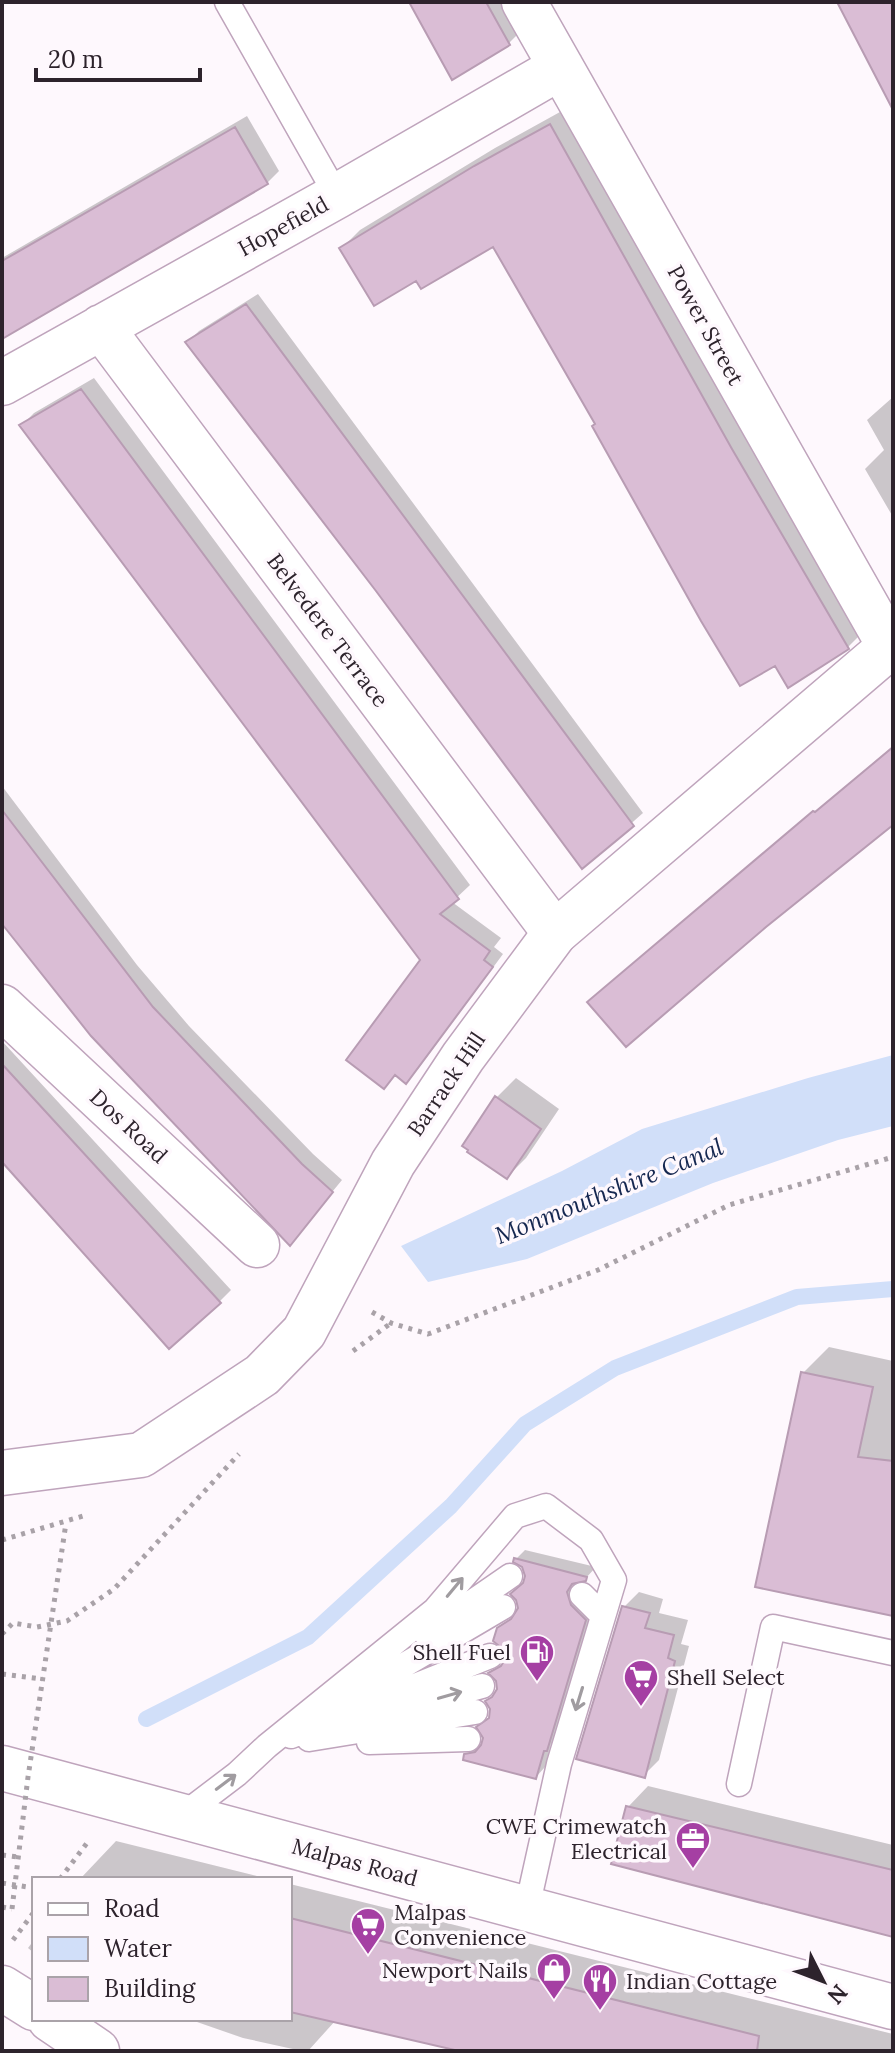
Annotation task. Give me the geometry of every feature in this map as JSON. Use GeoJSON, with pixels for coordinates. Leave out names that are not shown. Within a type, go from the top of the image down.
{"type":"FeatureCollection","features":[{"type":"Feature","properties":{"kind":"street","name":"Power Street"},"geometry":{"type":"LineString","coordinates":[[524,2],[743,392],[892,645]]}},
{"type":"Feature","properties":{"kind":"street","name":"Hopefield"},"geometry":{"type":"LineString","coordinates":[[2,383],[561,67]]}},
{"type":"Feature","properties":{"kind":"street","name":"Belvedere Terrace"},"geometry":{"type":"LineString","coordinates":[[101,327],[555,933]]}},
{"type":"Feature","properties":{"kind":"street","name":"Barrack Hill"},"geometry":{"type":"LineString","coordinates":[[2,1473],[141,1455],[262,1375],[304,1332],[393,1163],[463,1057],[555,933],[892,645]]}},
{"type":"Feature","properties":{"kind":"street","name":"Dos Road"},"geometry":{"type":"LineString","coordinates":[[2,1007],[257,1245]]}},
{"type":"Feature","properties":{"kind":"street","name":"Malpas Road"},"geometry":{"type":"LineString","coordinates":[[2,1768],[893,2007]]}},
{"type":"Feature","properties":{"kind":"street"},"geometry":{"type":"LineString","coordinates":[[5,1967],[32,2005]]}},
{"type":"Feature","properties":{"kind":"street"},"geometry":{"type":"LineString","coordinates":[[53,2021],[97,2051]]}},
{"type":"Feature","properties":{"kind":"lane"},"geometry":{"type":"LineString","coordinates":[[227,2],[337,196]]}},
{"type":"Feature","properties":{"kind":"lane"},"geometry":{"type":"LineString","coordinates":[[183,1815],[435,1610],[515,1516],[546,1506],[591,1540],[614,1580],[596,1639],[553,1751],[527,1908]]}},
{"type":"Feature","properties":{"kind":"lane"},"geometry":{"type":"LineString","coordinates":[[267,1746],[510,1576]]}},
{"type":"Feature","properties":{"kind":"lane"},"geometry":{"type":"LineString","coordinates":[[582,1595],[596,1639]]}},
{"type":"Feature","properties":{"kind":"lane"},"geometry":{"type":"LineString","coordinates":[[267,1746],[500,1617]]}},
{"type":"Feature","properties":{"kind":"lane"},"geometry":{"type":"LineString","coordinates":[[739,1784],[773,1627],[893,1653]]}},
{"type":"Feature","properties":{"kind":"lane"},"geometry":{"type":"LineString","coordinates":[[572,1635],[596,1639]]}},
{"type":"Feature","properties":{"kind":"lane"},"geometry":{"type":"LineString","coordinates":[[267,1746],[490,1656]]}},
{"type":"Feature","properties":{"kind":"lane"},"geometry":{"type":"LineString","coordinates":[[267,1746],[482,1686]]}},
{"type":"Feature","properties":{"kind":"lane"},"geometry":{"type":"LineString","coordinates":[[267,1746],[475,1712]]}},
{"type":"Feature","properties":{"kind":"lane"},"geometry":{"type":"LineString","coordinates":[[267,1746],[468,1739]]}},
{"type":"Feature","properties":{"kind":"path"},"geometry":{"type":"LineString","coordinates":[[391,1323],[428,1334],[598,1270],[729,1205],[893,1157]]}},
{"type":"Feature","properties":{"kind":"path"},"geometry":{"type":"LineString","coordinates":[[2,1634],[13,1623],[37,1627],[67,1621],[114,1589],[246,1447]]}},
{"type":"Feature","properties":{"kind":"path"},"geometry":{"type":"LineString","coordinates":[[2,1540],[66,1523],[12,1909],[2,1907]]}},
{"type":"Feature","properties":{"kind":"path"},"geometry":{"type":"LineString","coordinates":[[2,1674],[42,1679]]}},
{"type":"Feature","properties":{"kind":"path"},"geometry":{"type":"LineString","coordinates":[[2,1855],[18,1857]]}},
{"type":"Feature","properties":{"kind":"path"},"geometry":{"type":"LineString","coordinates":[[2,1883],[32,1888]]}},
{"type":"Feature","properties":{"kind":"path"},"geometry":{"type":"LineString","coordinates":[[5,1967],[32,1916]]}},
{"type":"Feature","properties":{"kind":"water","name":"Monmouthshire Canal"},"geometry":{"type":"Polygon","coordinates":[[[893,1055],[893,1126],[838,1140],[713,1183],[527,1259],[428,1282],[401,1246],[562,1171],[642,1129],[893,1055]]]}},
{"type":"Feature","properties":{"kind":"building"},"geometry":{"type":"Polygon","coordinates":[[[409,2],[486,2],[510,45],[452,80],[409,2]]]}},
{"type":"Feature","properties":{"kind":"building"},"geometry":{"type":"Polygon","coordinates":[[[837,2],[893,2],[893,110],[837,2]]]}},
{"type":"Feature","properties":{"kind":"building"},"geometry":{"type":"Polygon","coordinates":[[[550,124],[732,449],[849,649],[788,688],[775,666],[740,686],[493,247],[421,289],[416,281],[374,306],[339,248],[550,124]]]}},
{"type":"Feature","properties":{"kind":"building"},"geometry":{"type":"Polygon","coordinates":[[[235,127],[268,184],[2,339],[2,261],[235,127]]]}},
{"type":"Feature","properties":{"kind":"building"},"geometry":{"type":"Polygon","coordinates":[[[246,304],[634,826],[582,869],[376,591],[185,342],[246,304]]]}},
{"type":"Feature","properties":{"kind":"building"},"geometry":{"type":"Polygon","coordinates":[[[81,389],[459,899],[440,914],[490,951],[484,960],[493,967],[406,1084],[395,1075],[384,1089],[346,1060],[420,960],[19,425],[81,389]]]}},
{"type":"Feature","properties":{"kind":"building"},"geometry":{"type":"Polygon","coordinates":[[[893,747],[893,825],[766,927],[626,1047],[587,1002],[893,747]]]}},
{"type":"Feature","properties":{"kind":"building"},"geometry":{"type":"Polygon","coordinates":[[[2,810],[153,1007],[302,1164],[333,1192],[290,1246],[91,1036],[2,924],[2,810]]]}},
{"type":"Feature","properties":{"kind":"building"},"geometry":{"type":"Polygon","coordinates":[[[2,1064],[221,1303],[169,1349],[2,1162],[2,1064]]]}},
{"type":"Feature","properties":{"kind":"building"},"geometry":{"type":"Polygon","coordinates":[[[495,1096],[541,1129],[507,1179],[462,1146],[495,1096]]]}},
{"type":"Feature","properties":{"kind":"building"},"geometry":{"type":"Polygon","coordinates":[[[801,1372],[873,1387],[858,1457],[893,1461],[893,1616],[755,1587],[801,1372]]]}},
{"type":"Feature","properties":{"kind":"building"},"geometry":{"type":"Polygon","coordinates":[[[514,1558],[587,1577],[586,1581],[572,1584],[567,1592],[571,1605],[586,1620],[536,1779],[463,1760],[464,1754],[475,1752],[481,1745],[483,1738],[476,1727],[489,1718],[490,1709],[485,1701],[497,1689],[496,1681],[488,1673],[501,1666],[505,1659],[504,1650],[493,1641],[497,1628],[511,1619],[518,1608],[510,1594],[523,1583],[525,1576],[522,1567],[513,1562],[514,1558]]]}},
{"type":"Feature","properties":{"kind":"building"},"geometry":{"type":"Polygon","coordinates":[[[622,1606],[650,1613],[645,1628],[674,1635],[668,1658],[675,1661],[645,1778],[576,1759],[622,1606]]]}},
{"type":"Feature","properties":{"kind":"building"},"geometry":{"type":"Polygon","coordinates":[[[626,1806],[893,1870],[893,1937],[611,1864],[626,1806]]]}},
{"type":"Feature","properties":{"kind":"building"},"geometry":{"type":"Polygon","coordinates":[[[292,1919],[759,2036],[757,2051],[459,2051],[292,2012],[292,1919]]]}},
{"type":"Feature","properties":{"kind":"waterway"},"geometry":{"type":"LineString","coordinates":[[146,1719],[308,1637],[451,1506],[525,1424],[615,1368],[797,1297],[893,1289]]}},
{"type":"Feature","properties":{"kind":"place","name":"Shell Fuel"},"geometry":{"type":"Point","coordinates":[537,1683]}},
{"type":"Feature","properties":{"kind":"place","name":"Shell Select"},"geometry":{"type":"Point","coordinates":[641,1708]}},
{"type":"Feature","properties":{"kind":"place","name":"CWE Crimewatch Electrical"},"geometry":{"type":"Point","coordinates":[693,1870]}},
{"type":"Feature","properties":{"kind":"place","name":"Malpas Convenience"},"geometry":{"type":"Point","coordinates":[368,1956]}},
{"type":"Feature","properties":{"kind":"place","name":"Newport Nails"},"geometry":{"type":"Point","coordinates":[554,2001]}},
{"type":"Feature","properties":{"kind":"place","name":"Indian Cottage"},"geometry":{"type":"Point","coordinates":[600,2012]}}]}
